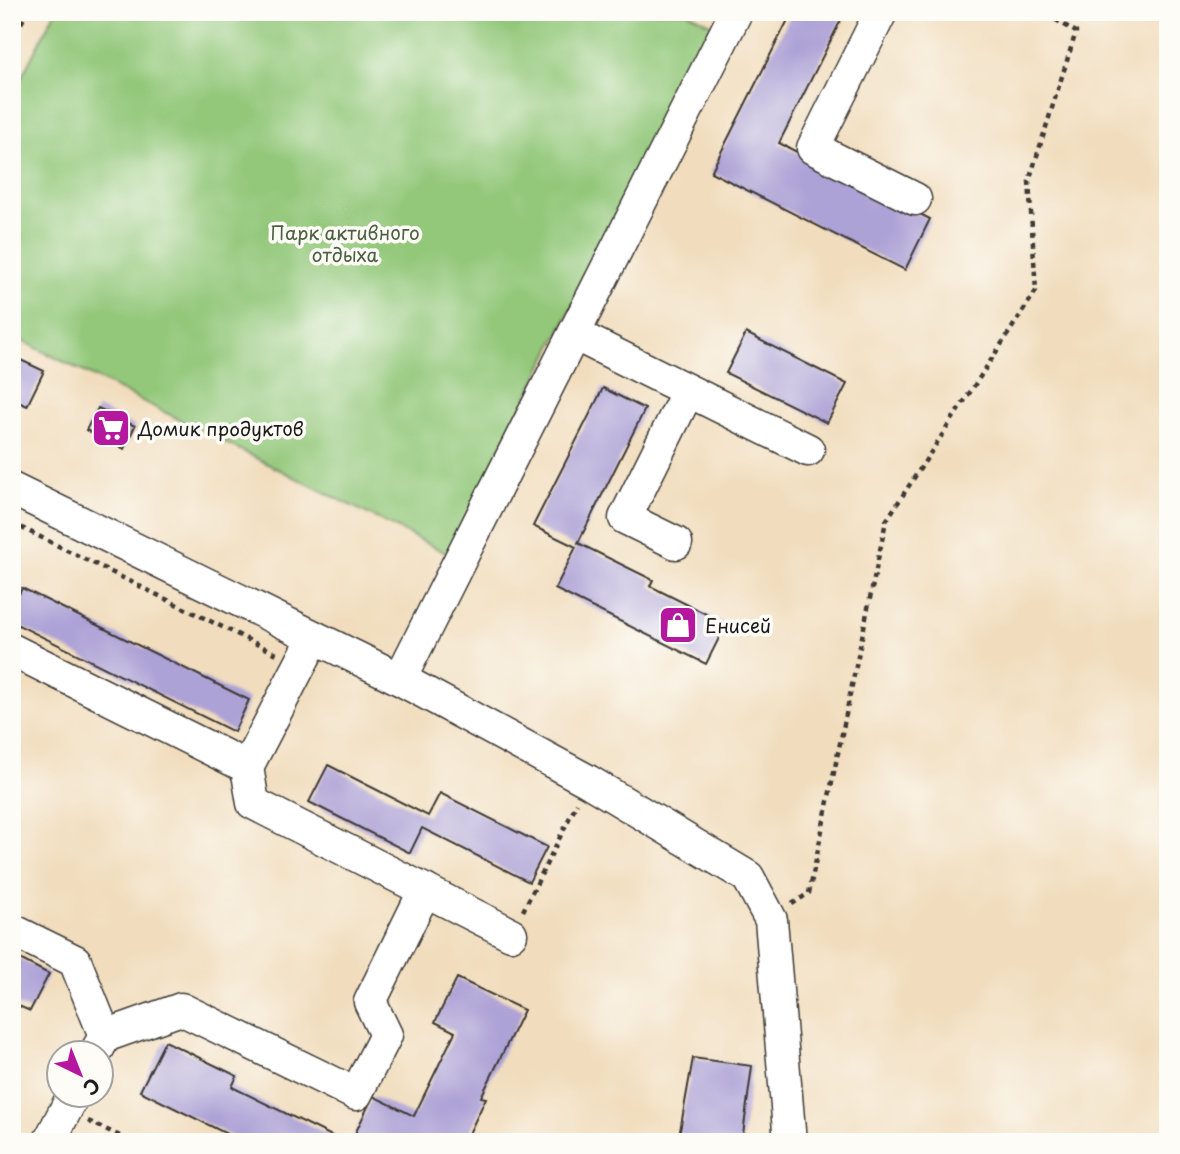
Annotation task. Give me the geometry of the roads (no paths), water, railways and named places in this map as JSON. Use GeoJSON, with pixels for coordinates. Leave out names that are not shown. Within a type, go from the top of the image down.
{"type":"FeatureCollection","features":[{"type":"Feature","properties":{"kind":"street"},"geometry":{"type":"LineString","coordinates":[[400,680],[736,12]]}},
{"type":"Feature","properties":{"kind":"street"},"geometry":{"type":"LineString","coordinates":[[881,12],[813,148],[915,199]]}},
{"type":"Feature","properties":{"kind":"street"},"geometry":{"type":"LineString","coordinates":[[574,334],[808,450]]}},
{"type":"Feature","properties":{"kind":"street"},"geometry":{"type":"LineString","coordinates":[[676,543],[625,518],[688,391]]}},
{"type":"Feature","properties":{"kind":"street"},"geometry":{"type":"LineString","coordinates":[[12,489],[307,651],[400,680],[589,781],[748,877],[771,920],[790,1142]]}},
{"type":"Feature","properties":{"kind":"street"},"geometry":{"type":"LineString","coordinates":[[12,650],[247,767]]}},
{"type":"Feature","properties":{"kind":"street"},"geometry":{"type":"LineString","coordinates":[[307,651],[247,767],[253,803],[511,934]]}},
{"type":"Feature","properties":{"kind":"street"},"geometry":{"type":"LineString","coordinates":[[114,1038],[181,1009],[356,1094],[386,1035],[370,1002],[425,890]]}},
{"type":"Feature","properties":{"kind":"street"},"geometry":{"type":"LineString","coordinates":[[12,930],[75,961],[98,1038]]}},
{"type":"Feature","properties":{"kind":"street"},"geometry":{"type":"LineString","coordinates":[[49,1142],[67,1108]]}},
{"type":"Feature","properties":{"kind":"place","name":"Домик продуктов"},"geometry":{"type":"Point","coordinates":[111,428]}},
{"type":"Feature","properties":{"kind":"place","name":"Енисей"},"geometry":{"type":"Point","coordinates":[678,625]}},
{"type":"Feature","properties":{"kind":"park label","name":"Парк активного отдыха"},"geometry":{"type":"Point","coordinates":[345,243]}}]}
